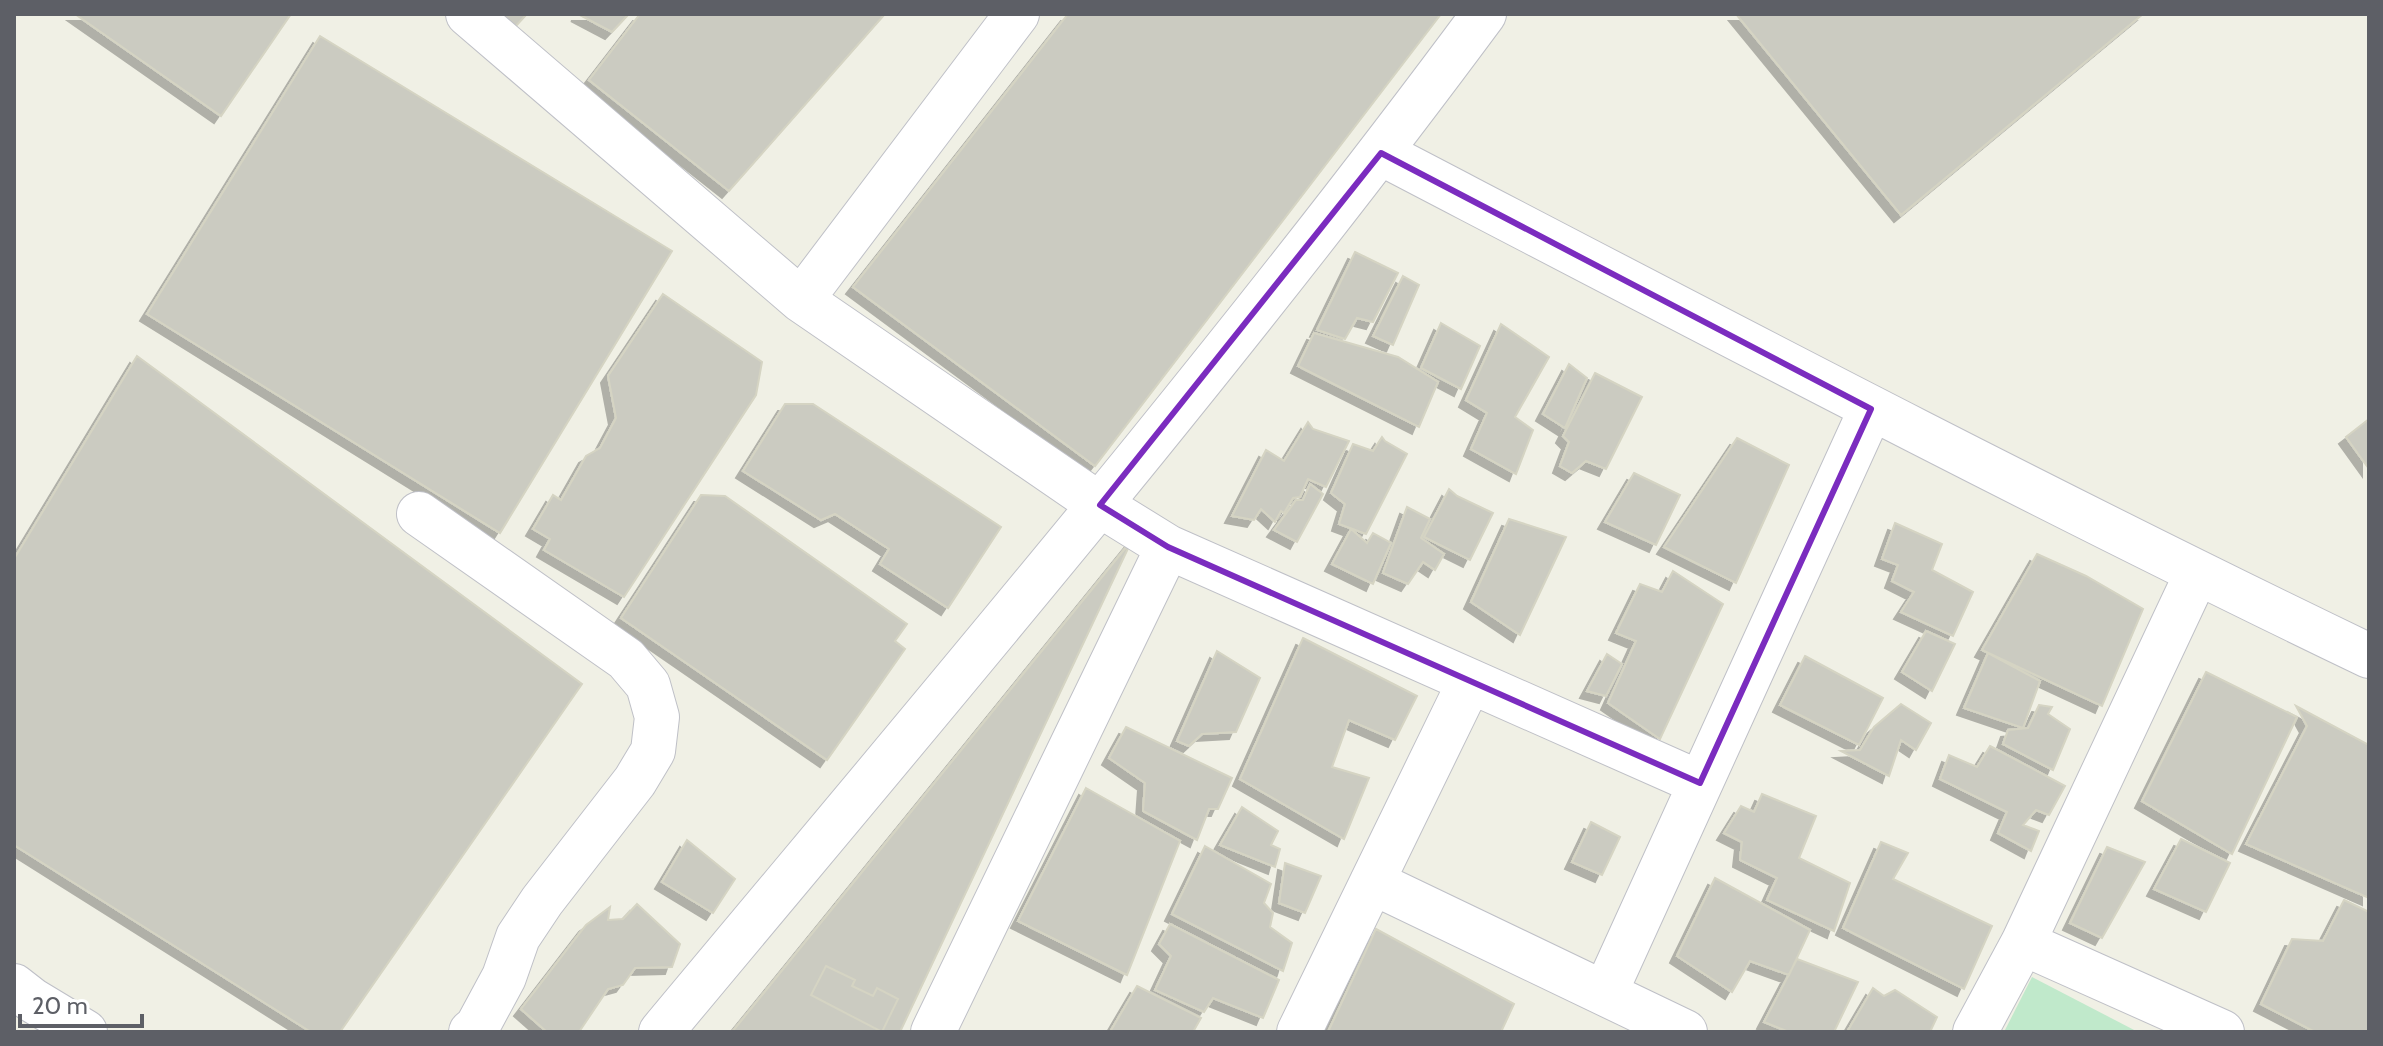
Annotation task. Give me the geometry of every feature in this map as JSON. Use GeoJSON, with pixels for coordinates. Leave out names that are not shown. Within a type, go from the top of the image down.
{"type":"FeatureCollection","features":[{"type":"Feature","properties":{"kind":"street"},"geometry":{"type":"LineString","coordinates":[[468,14],[801,300],[1100,505],[1168,547],[1700,783]]}},
{"type":"Feature","properties":{"kind":"street"},"geometry":{"type":"LineString","coordinates":[[801,300],[1017,14]]}},
{"type":"Feature","properties":{"kind":"street"},"geometry":{"type":"LineString","coordinates":[[661,1032],[1100,505],[1381,153],[1484,14]]}},
{"type":"Feature","properties":{"kind":"street"},"geometry":{"type":"LineString","coordinates":[[1381,153],[1871,409],[2369,656]]}},
{"type":"Feature","properties":{"kind":"street"},"geometry":{"type":"LineString","coordinates":[[1605,993],[1871,409]]}},
{"type":"Feature","properties":{"kind":"street"},"geometry":{"type":"LineString","coordinates":[[419,514],[626,659],[648,685],[657,717],[653,751],[635,781],[518,937],[504,977],[478,1030]]}},
{"type":"Feature","properties":{"kind":"street"},"geometry":{"type":"LineString","coordinates":[[933,1032],[1168,547]]}},
{"type":"Feature","properties":{"kind":"street"},"geometry":{"type":"LineString","coordinates":[[1975,1032],[2023,943],[2197,573]]}},
{"type":"Feature","properties":{"kind":"street"},"geometry":{"type":"LineString","coordinates":[[1299,1032],[1470,681]]}},
{"type":"Feature","properties":{"kind":"street"},"geometry":{"type":"LineString","coordinates":[[1372,882],[1685,1032]]}},
{"type":"Feature","properties":{"kind":"street"},"geometry":{"type":"LineString","coordinates":[[2023,943],[2222,1032]]}},
{"type":"Feature","properties":{"kind":"street"},"geometry":{"type":"LineString","coordinates":[[20,1006],[85,1032]]}},
{"type":"Feature","properties":{"kind":"highlighted area"},"geometry":{"type":"Polygon","coordinates":[[[1381,153],[1871,409],[1700,783],[1168,547],[1100,505],[1381,153]]]}},
{"type":"Feature","properties":{"kind":"green space"},"geometry":{"type":"Polygon","coordinates":[[[2032,977],[2138,1032],[2004,1032],[2032,977]]]}},
{"type":"Feature","properties":{"kind":"building"},"geometry":{"type":"Polygon","coordinates":[[[75,14],[291,14],[221,116],[75,14]]]}},
{"type":"Feature","properties":{"kind":"building"},"geometry":{"type":"Polygon","coordinates":[[[497,14],[527,14],[515,27],[497,14]]]}},
{"type":"Feature","properties":{"kind":"building"},"geometry":{"type":"Polygon","coordinates":[[[578,14],[629,14],[612,32],[578,14]]]}},
{"type":"Feature","properties":{"kind":"building"},"geometry":{"type":"Polygon","coordinates":[[[640,14],[885,14],[729,191],[589,80],[640,14]]]}},
{"type":"Feature","properties":{"kind":"building"},"geometry":{"type":"Polygon","coordinates":[[[1068,14],[1441,14],[1095,466],[853,287],[1068,14]]]}},
{"type":"Feature","properties":{"kind":"building"},"geometry":{"type":"Polygon","coordinates":[[[1736,14],[2143,14],[1901,215],[1736,14]]]}},
{"type":"Feature","properties":{"kind":"building"},"geometry":{"type":"Polygon","coordinates":[[[320,36],[672,251],[500,533],[147,314],[320,36]]]}},
{"type":"Feature","properties":{"kind":"building"},"geometry":{"type":"Polygon","coordinates":[[[1355,252],[1398,273],[1373,322],[1357,318],[1345,339],[1317,330],[1355,252]]]}},
{"type":"Feature","properties":{"kind":"building"},"geometry":{"type":"Polygon","coordinates":[[[1403,276],[1419,285],[1393,345],[1373,336],[1403,276]]]}},
{"type":"Feature","properties":{"kind":"building"},"geometry":{"type":"Polygon","coordinates":[[[663,294],[762,362],[756,395],[624,597],[544,550],[550,539],[533,529],[553,495],[561,500],[586,456],[600,448],[616,418],[608,376],[663,294]]]}},
{"type":"Feature","properties":{"kind":"building"},"geometry":{"type":"Polygon","coordinates":[[[1441,323],[1480,346],[1461,389],[1421,368],[1441,323]]]}},
{"type":"Feature","properties":{"kind":"building"},"geometry":{"type":"Polygon","coordinates":[[[1501,324],[1549,357],[1515,417],[1533,430],[1516,474],[1471,449],[1487,413],[1466,400],[1501,324]]]}},
{"type":"Feature","properties":{"kind":"building"},"geometry":{"type":"Polygon","coordinates":[[[1314,333],[1398,357],[1438,382],[1419,427],[1298,366],[1314,333]]]}},
{"type":"Feature","properties":{"kind":"building"},"geometry":{"type":"Polygon","coordinates":[[[137,356],[582,684],[340,1032],[311,1032],[14,845],[14,559],[137,356]]]}},
{"type":"Feature","properties":{"kind":"building"},"geometry":{"type":"Polygon","coordinates":[[[1569,364],[1587,378],[1565,428],[1543,414],[1569,364]]]}},
{"type":"Feature","properties":{"kind":"building"},"geometry":{"type":"Polygon","coordinates":[[[1595,373],[1642,397],[1606,469],[1586,461],[1572,473],[1560,466],[1569,442],[1563,436],[1595,373]]]}},
{"type":"Feature","properties":{"kind":"building"},"geometry":{"type":"Polygon","coordinates":[[[785,404],[813,404],[1001,527],[948,608],[880,564],[889,549],[835,514],[821,520],[743,471],[785,404]]]}},
{"type":"Feature","properties":{"kind":"building"},"geometry":{"type":"Polygon","coordinates":[[[2369,419],[2369,469],[2346,437],[2369,419]]]}},
{"type":"Feature","properties":{"kind":"building"},"geometry":{"type":"Polygon","coordinates":[[[1308,422],[1313,429],[1349,441],[1326,487],[1308,479],[1300,497],[1293,498],[1275,522],[1261,509],[1254,520],[1232,516],[1266,450],[1284,461],[1308,422]]]}},
{"type":"Feature","properties":{"kind":"building"},"geometry":{"type":"Polygon","coordinates":[[[1382,437],[1407,454],[1366,534],[1339,524],[1345,504],[1331,493],[1353,444],[1373,451],[1382,437]]]}},
{"type":"Feature","properties":{"kind":"building"},"geometry":{"type":"Polygon","coordinates":[[[1737,438],[1789,465],[1736,583],[1664,547],[1737,438]]]}},
{"type":"Feature","properties":{"kind":"building"},"geometry":{"type":"Polygon","coordinates":[[[1634,473],[1680,495],[1656,545],[1605,522],[1634,473]]]}},
{"type":"Feature","properties":{"kind":"building"},"geometry":{"type":"Polygon","coordinates":[[[1310,484],[1323,494],[1297,542],[1274,530],[1296,500],[1303,500],[1310,484]]]}},
{"type":"Feature","properties":{"kind":"building"},"geometry":{"type":"Polygon","coordinates":[[[1449,489],[1493,513],[1470,560],[1424,537],[1449,489]]]}},
{"type":"Feature","properties":{"kind":"building"},"geometry":{"type":"Polygon","coordinates":[[[701,495],[725,496],[907,624],[895,641],[905,649],[827,760],[621,618],[701,495]]]}},
{"type":"Feature","properties":{"kind":"building"},"geometry":{"type":"Polygon","coordinates":[[[1407,507],[1430,519],[1421,538],[1444,554],[1435,570],[1423,562],[1408,584],[1383,573],[1407,507]]]}},
{"type":"Feature","properties":{"kind":"building"},"geometry":{"type":"Polygon","coordinates":[[[1509,519],[1566,537],[1520,635],[1471,602],[1509,519]]]}},
{"type":"Feature","properties":{"kind":"building"},"geometry":{"type":"Polygon","coordinates":[[[1895,523],[1942,544],[1932,570],[1973,592],[1953,636],[1901,612],[1914,592],[1892,581],[1898,565],[1882,559],[1895,523]]]}},
{"type":"Feature","properties":{"kind":"building"},"geometry":{"type":"Polygon","coordinates":[[[1351,529],[1367,543],[1373,533],[1391,543],[1373,584],[1332,564],[1351,529]]]}},
{"type":"Feature","properties":{"kind":"building"},"geometry":{"type":"Polygon","coordinates":[[[1132,540],[900,1032],[732,1032],[1132,540]]]}},
{"type":"Feature","properties":{"kind":"building"},"geometry":{"type":"Polygon","coordinates":[[[2037,554],[2086,576],[2143,609],[2102,706],[1982,650],[2037,554]]]}},
{"type":"Feature","properties":{"kind":"building"},"geometry":{"type":"Polygon","coordinates":[[[1673,571],[1723,604],[1660,739],[1608,703],[1636,641],[1616,633],[1640,584],[1662,592],[1673,571]]]}},
{"type":"Feature","properties":{"kind":"building"},"geometry":{"type":"Polygon","coordinates":[[[1926,631],[1955,644],[1932,691],[1902,672],[1926,631]]]}},
{"type":"Feature","properties":{"kind":"building"},"geometry":{"type":"Polygon","coordinates":[[[1303,638],[1417,696],[1395,740],[1349,720],[1332,767],[1369,778],[1344,839],[1240,779],[1303,638]]]}},
{"type":"Feature","properties":{"kind":"building"},"geometry":{"type":"Polygon","coordinates":[[[1217,651],[1260,678],[1236,732],[1202,734],[1189,746],[1177,741],[1217,651]]]}},
{"type":"Feature","properties":{"kind":"building"},"geometry":{"type":"Polygon","coordinates":[[[1988,653],[2040,681],[2023,728],[1964,708],[1988,653]]]}},
{"type":"Feature","properties":{"kind":"building"},"geometry":{"type":"Polygon","coordinates":[[[1607,654],[1622,664],[1606,696],[1587,691],[1607,654]]]}},
{"type":"Feature","properties":{"kind":"building"},"geometry":{"type":"Polygon","coordinates":[[[1805,656],[1883,698],[1859,745],[1780,705],[1805,656]]]}},
{"type":"Feature","properties":{"kind":"building"},"geometry":{"type":"Polygon","coordinates":[[[2206,672],[2297,717],[2232,854],[2142,801],[2206,672]]]}},
{"type":"Feature","properties":{"kind":"building"},"geometry":{"type":"Polygon","coordinates":[[[1901,704],[1931,723],[1916,750],[1901,740],[1889,776],[1841,751],[1860,750],[1874,727],[1901,704]]]}},
{"type":"Feature","properties":{"kind":"building"},"geometry":{"type":"Polygon","coordinates":[[[2039,705],[2052,707],[2048,714],[2070,729],[2053,770],[2003,744],[2008,730],[2028,728],[2039,705]]]}},
{"type":"Feature","properties":{"kind":"building"},"geometry":{"type":"Polygon","coordinates":[[[2296,706],[2369,745],[2369,898],[2246,844],[2307,726],[2296,706]]]}},
{"type":"Feature","properties":{"kind":"building"},"geometry":{"type":"Polygon","coordinates":[[[1126,727],[1232,778],[1218,809],[1209,809],[1197,840],[1143,811],[1145,783],[1109,758],[1126,727]]]}},
{"type":"Feature","properties":{"kind":"building"},"geometry":{"type":"Polygon","coordinates":[[[1990,746],[2065,786],[2049,815],[2036,810],[2023,825],[2039,831],[2031,851],[1998,833],[2007,812],[1940,779],[1949,755],[1977,767],[1990,746]]]}},
{"type":"Feature","properties":{"kind":"building"},"geometry":{"type":"Polygon","coordinates":[[[1086,788],[1180,841],[1127,975],[1018,921],[1086,788]]]}},
{"type":"Feature","properties":{"kind":"building"},"geometry":{"type":"Polygon","coordinates":[[[1762,794],[1816,816],[1799,858],[1850,883],[1834,931],[1767,900],[1777,878],[1740,860],[1742,842],[1724,833],[1741,806],[1754,812],[1762,794]]]}},
{"type":"Feature","properties":{"kind":"building"},"geometry":{"type":"Polygon","coordinates":[[[1242,807],[1278,831],[1271,845],[1280,849],[1275,867],[1220,845],[1242,807]]]}},
{"type":"Feature","properties":{"kind":"building"},"geometry":{"type":"Polygon","coordinates":[[[1591,822],[1620,837],[1602,875],[1572,862],[1591,822]]]}},
{"type":"Feature","properties":{"kind":"building"},"geometry":{"type":"Polygon","coordinates":[[[2181,839],[2230,863],[2206,912],[2154,889],[2181,839]]]}},
{"type":"Feature","properties":{"kind":"building"},"geometry":{"type":"Polygon","coordinates":[[[687,840],[735,879],[713,913],[662,882],[687,840]]]}},
{"type":"Feature","properties":{"kind":"building"},"geometry":{"type":"Polygon","coordinates":[[[1881,842],[1908,853],[1893,879],[1992,926],[1964,989],[1843,928],[1881,842]]]}},
{"type":"Feature","properties":{"kind":"building"},"geometry":{"type":"Polygon","coordinates":[[[1205,846],[1271,884],[1264,903],[1273,913],[1270,927],[1292,943],[1283,971],[1172,914],[1205,846]]]}},
{"type":"Feature","properties":{"kind":"building"},"geometry":{"type":"Polygon","coordinates":[[[2107,847],[2145,862],[2102,938],[2070,923],[2107,847]]]}},
{"type":"Feature","properties":{"kind":"building"},"geometry":{"type":"Polygon","coordinates":[[[1285,863],[1321,876],[1305,913],[1279,903],[1285,863]]]}},
{"type":"Feature","properties":{"kind":"building"},"geometry":{"type":"Polygon","coordinates":[[[1715,878],[1810,930],[1789,975],[1750,961],[1732,992],[1677,956],[1715,878]]]}},
{"type":"Feature","properties":{"kind":"building"},"geometry":{"type":"Polygon","coordinates":[[[2344,900],[2369,912],[2369,1032],[2315,1032],[2261,1004],[2292,939],[2323,941],[2344,900]]]}},
{"type":"Feature","properties":{"kind":"building"},"geometry":{"type":"Polygon","coordinates":[[[637,904],[680,944],[672,967],[635,968],[623,985],[608,989],[579,1032],[547,1032],[521,1009],[586,925],[610,907],[608,920],[623,919],[637,904]]]}},
{"type":"Feature","properties":{"kind":"building"},"geometry":{"type":"Polygon","coordinates":[[[1170,924],[1279,980],[1263,1018],[1213,998],[1204,1012],[1155,990],[1171,956],[1159,944],[1170,924]]]}},
{"type":"Feature","properties":{"kind":"building"},"geometry":{"type":"Polygon","coordinates":[[[1376,929],[1514,1004],[1501,1032],[1328,1032],[1376,929]]]}},
{"type":"Feature","properties":{"kind":"building"},"geometry":{"type":"Polygon","coordinates":[[[1797,959],[1858,982],[1834,1032],[1789,1032],[1764,1022],[1797,959]]]}},
{"type":"Feature","properties":{"kind":"building"},"geometry":{"type":"Polygon","coordinates":[[[826,966],[855,980],[852,986],[873,996],[877,988],[898,999],[882,1032],[811,995],[826,966]]]}},
{"type":"Feature","properties":{"kind":"building"},"geometry":{"type":"Polygon","coordinates":[[[1137,986],[1201,1018],[1193,1032],[1110,1032],[1137,986]]]}},
{"type":"Feature","properties":{"kind":"building"},"geometry":{"type":"Polygon","coordinates":[[[1873,988],[1884,996],[1895,990],[1937,1017],[1930,1032],[1847,1032],[1873,988]]]}}]}
